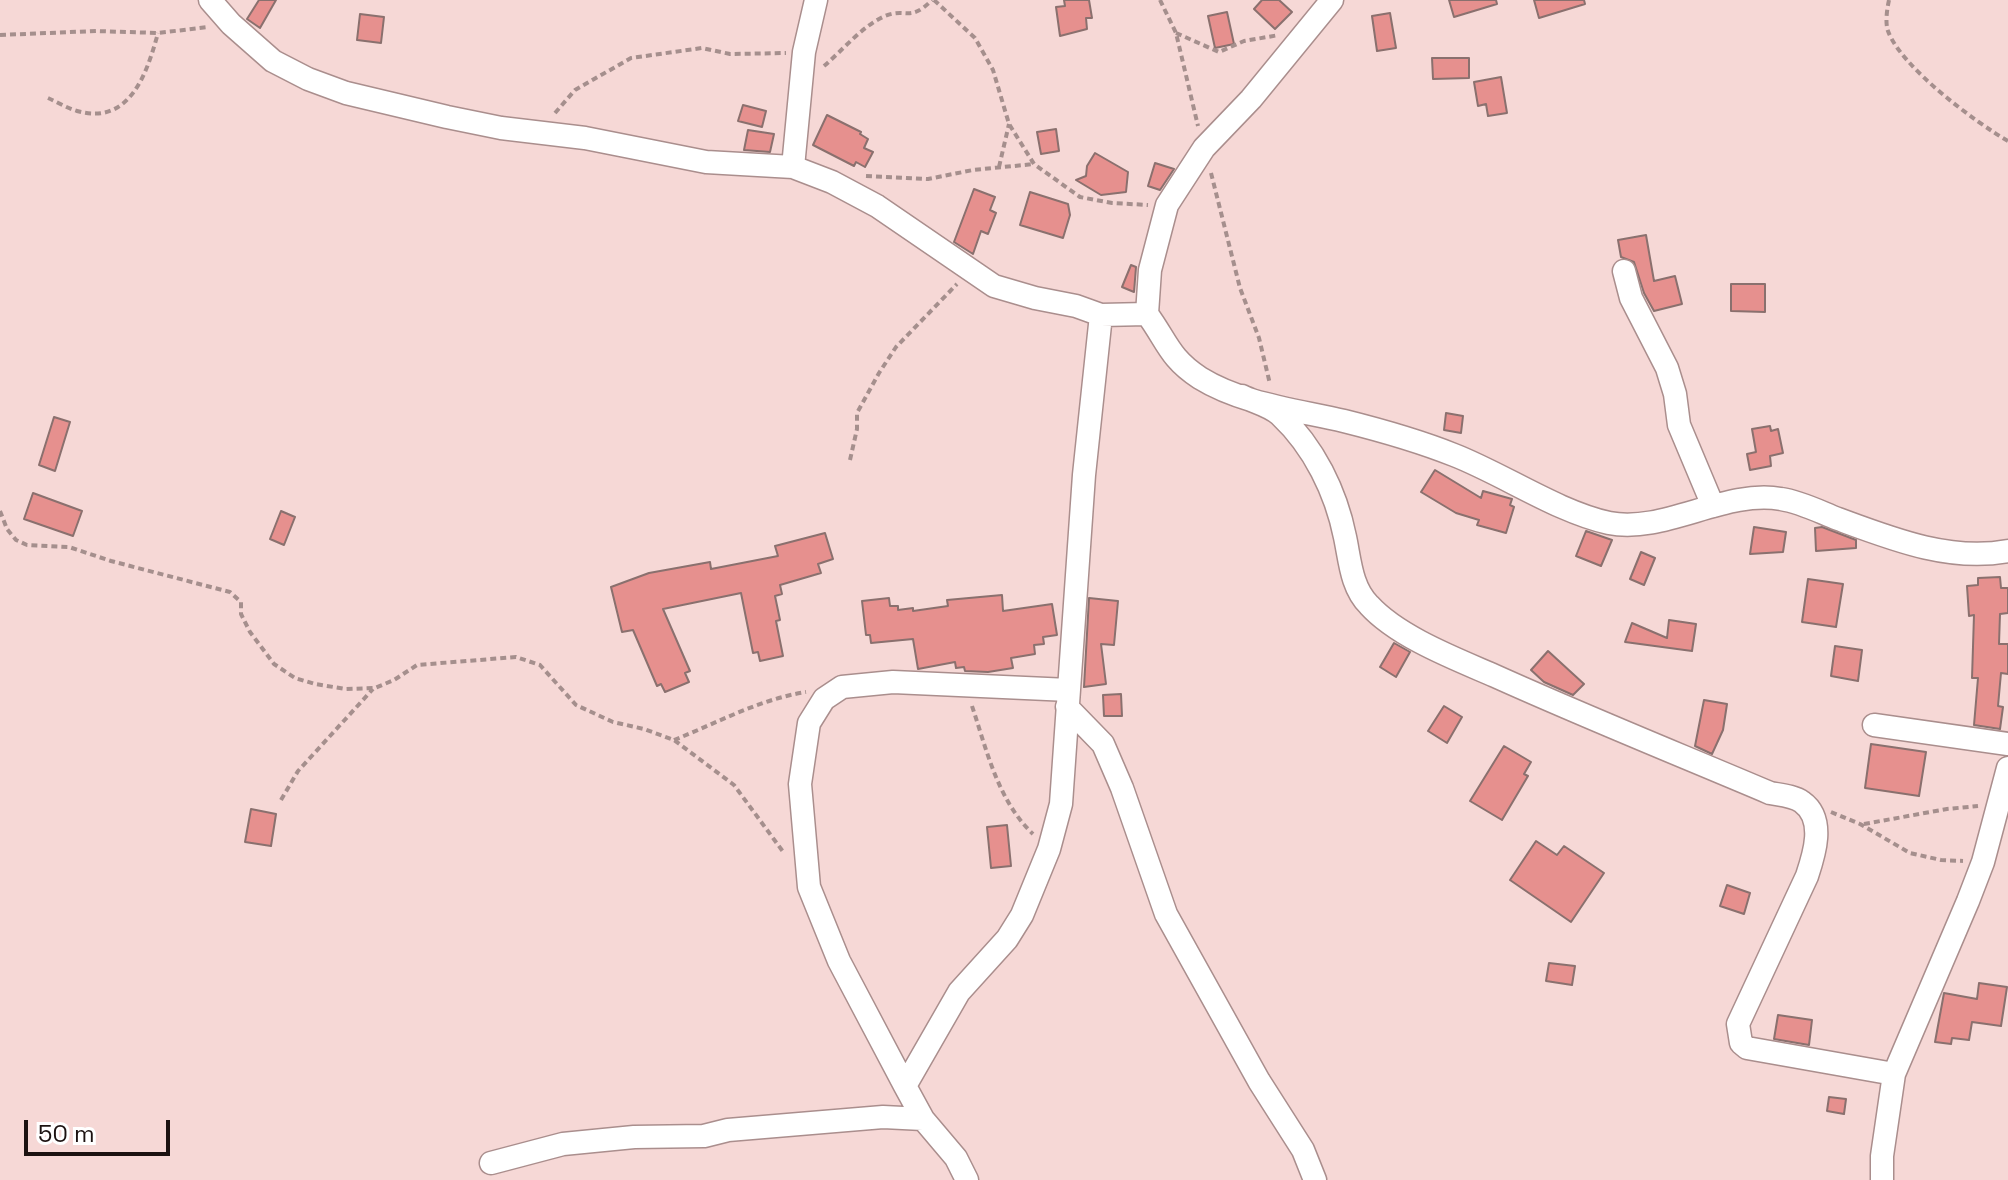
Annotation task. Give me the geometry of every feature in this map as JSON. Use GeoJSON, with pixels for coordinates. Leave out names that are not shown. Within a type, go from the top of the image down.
{"type":"FeatureCollection","features":[{"type":"Feature","properties":{"kind":"street"},"geometry":{"type":"LineString","coordinates":[[210,0],[231,24],[273,61],[308,79],[346,93],[447,117],[585,138],[706,162],[793,167],[832,182],[877,206],[994,286],[1101,315],[1147,314]]}},
{"type":"Feature","properties":{"kind":"street"},"geometry":{"type":"LineString","coordinates":[[793,167],[804,52],[816,0]]}},
{"type":"Feature","properties":{"kind":"street"},"geometry":{"type":"LineString","coordinates":[[1332,0],[1251,99],[1204,148],[1167,205],[1150,270],[1147,314],[1172,356],[1203,380],[1279,413],[1304,443],[1324,473],[1341,518],[1355,586],[1369,605],[1401,630],[1528,691],[1770,793],[1802,802],[1816,826],[1815,851],[1807,876],[1738,1024],[1741,1043],[1747,1048],[1894,1074]]}},
{"type":"Feature","properties":{"kind":"street"},"geometry":{"type":"LineString","coordinates":[[1624,271],[1631,298],[1667,368],[1675,394],[1679,425],[1713,506]]}},
{"type":"Feature","properties":{"kind":"street"},"geometry":{"type":"LineString","coordinates":[[905,1086],[959,992],[1007,939],[1022,915],[1049,849],[1061,804],[1084,475],[1101,315]]}},
{"type":"Feature","properties":{"kind":"street"},"geometry":{"type":"LineString","coordinates":[[1242,396],[1347,422],[1453,455],[1575,511],[1609,523],[1636,525],[1713,506],[1780,498],[1874,532],[1952,554],[2008,551]]}},
{"type":"Feature","properties":{"kind":"street"},"geometry":{"type":"LineString","coordinates":[[967,1180],[956,1158],[923,1119],[905,1086],[839,961],[809,887],[800,784],[809,723],[824,699],[842,687],[893,682],[966,685],[1068,698],[1103,744],[1122,788],[1166,914],[1259,1081],[1303,1150],[1315,1180]]}},
{"type":"Feature","properties":{"kind":"street"},"geometry":{"type":"LineString","coordinates":[[1874,725],[2008,744]]}},
{"type":"Feature","properties":{"kind":"street"},"geometry":{"type":"LineString","coordinates":[[1882,1180],[1894,1074],[1983,862],[2008,768]]}},
{"type":"Feature","properties":{"kind":"street"},"geometry":{"type":"LineString","coordinates":[[491,1163],[563,1144],[634,1137],[704,1136],[728,1130],[883,1117],[923,1119]]}},
{"type":"Feature","properties":{"kind":"path"},"geometry":{"type":"LineString","coordinates":[[801,86],[877,20],[888,14],[913,15],[933,0],[975,38],[993,70],[1009,124],[1034,164],[1080,197],[1112,203],[1167,205]]}},
{"type":"Feature","properties":{"kind":"path"},"geometry":{"type":"LineString","coordinates":[[1160,0],[1176,33],[1240,288],[1259,338],[1275,406]]}},
{"type":"Feature","properties":{"kind":"path"},"geometry":{"type":"LineString","coordinates":[[1889,0],[1887,29],[1899,51],[1939,91],[2008,141]]}},
{"type":"Feature","properties":{"kind":"path"},"geometry":{"type":"LineString","coordinates":[[0,35],[96,31],[158,33],[231,24]]}},
{"type":"Feature","properties":{"kind":"path"},"geometry":{"type":"LineString","coordinates":[[1176,33],[1219,52],[1244,41],[1310,29]]}},
{"type":"Feature","properties":{"kind":"path"},"geometry":{"type":"LineString","coordinates":[[48,98],[76,111],[94,114],[110,111],[125,103],[148,67],[158,33]]}},
{"type":"Feature","properties":{"kind":"path"},"geometry":{"type":"LineString","coordinates":[[540,133],[575,90],[631,58],[702,48],[730,54],[804,52]]}},
{"type":"Feature","properties":{"kind":"path"},"geometry":{"type":"LineString","coordinates":[[999,167],[1009,124]]}},
{"type":"Feature","properties":{"kind":"path"},"geometry":{"type":"LineString","coordinates":[[832,182],[872,175],[928,179],[1034,164]]}},
{"type":"Feature","properties":{"kind":"path"},"geometry":{"type":"LineString","coordinates":[[850,460],[857,413],[879,373],[896,347],[969,271]]}},
{"type":"Feature","properties":{"kind":"path"},"geometry":{"type":"LineString","coordinates":[[0,511],[7,529],[16,540],[27,545],[69,547],[230,592],[241,602],[241,614],[250,632],[274,664],[295,678],[346,689],[375,688],[417,665],[516,657],[540,665],[576,705],[613,722],[674,740],[734,785],[809,887]]}},
{"type":"Feature","properties":{"kind":"path"},"geometry":{"type":"LineString","coordinates":[[966,685],[1004,795],[1021,822],[1049,849]]}},
{"type":"Feature","properties":{"kind":"path"},"geometry":{"type":"LineString","coordinates":[[674,740],[789,694],[842,687]]}},
{"type":"Feature","properties":{"kind":"path"},"geometry":{"type":"LineString","coordinates":[[281,800],[306,762],[375,688]]}},
{"type":"Feature","properties":{"kind":"path"},"geometry":{"type":"LineString","coordinates":[[1802,802],[1862,825],[1910,853],[1941,860],[1983,862]]}},
{"type":"Feature","properties":{"kind":"path"},"geometry":{"type":"LineString","coordinates":[[1862,825],[1947,809],[1998,805]]}},
{"type":"Feature","properties":{"kind":"building"},"geometry":{"type":"Polygon","coordinates":[[[259,0],[276,0],[260,28],[247,19],[259,0]]]}},
{"type":"Feature","properties":{"kind":"building"},"geometry":{"type":"Polygon","coordinates":[[[1064,0],[1089,0],[1092,18],[1086,18],[1087,29],[1060,36],[1056,7],[1065,6],[1064,0]]]}},
{"type":"Feature","properties":{"kind":"building"},"geometry":{"type":"Polygon","coordinates":[[[1262,0],[1279,0],[1292,12],[1275,29],[1254,9],[1262,0]]]}},
{"type":"Feature","properties":{"kind":"building"},"geometry":{"type":"Polygon","coordinates":[[[1449,0],[1496,0],[1497,4],[1454,17],[1449,0]]]}},
{"type":"Feature","properties":{"kind":"building"},"geometry":{"type":"Polygon","coordinates":[[[1534,0],[1584,0],[1585,4],[1539,18],[1534,0]]]}},
{"type":"Feature","properties":{"kind":"building"},"geometry":{"type":"Polygon","coordinates":[[[1227,12],[1234,44],[1215,48],[1208,16],[1227,12]]]}},
{"type":"Feature","properties":{"kind":"building"},"geometry":{"type":"Polygon","coordinates":[[[1390,13],[1396,48],[1377,51],[1372,16],[1390,13]]]}},
{"type":"Feature","properties":{"kind":"building"},"geometry":{"type":"Polygon","coordinates":[[[360,14],[384,17],[381,43],[357,40],[360,14]]]}},
{"type":"Feature","properties":{"kind":"building"},"geometry":{"type":"Polygon","coordinates":[[[1432,58],[1469,58],[1469,78],[1433,79],[1432,58]]]}},
{"type":"Feature","properties":{"kind":"building"},"geometry":{"type":"Polygon","coordinates":[[[1501,77],[1507,113],[1488,116],[1486,104],[1478,106],[1474,82],[1501,77]]]}},
{"type":"Feature","properties":{"kind":"building"},"geometry":{"type":"Polygon","coordinates":[[[743,105],[766,111],[762,127],[738,121],[743,105]]]}},
{"type":"Feature","properties":{"kind":"building"},"geometry":{"type":"Polygon","coordinates":[[[827,115],[861,132],[868,139],[864,148],[873,152],[865,167],[856,162],[854,166],[813,145],[827,115]]]}},
{"type":"Feature","properties":{"kind":"building"},"geometry":{"type":"Polygon","coordinates":[[[1056,129],[1059,151],[1041,154],[1037,132],[1056,129]]]}},
{"type":"Feature","properties":{"kind":"building"},"geometry":{"type":"Polygon","coordinates":[[[748,130],[774,134],[770,152],[744,150],[748,130]]]}},
{"type":"Feature","properties":{"kind":"building"},"geometry":{"type":"Polygon","coordinates":[[[1095,153],[1128,172],[1126,192],[1101,195],[1076,180],[1086,176],[1087,166],[1095,153]]]}},
{"type":"Feature","properties":{"kind":"building"},"geometry":{"type":"Polygon","coordinates":[[[1155,163],[1174,169],[1160,190],[1148,186],[1155,163]]]}},
{"type":"Feature","properties":{"kind":"building"},"geometry":{"type":"Polygon","coordinates":[[[974,189],[995,197],[990,210],[996,213],[988,234],[981,231],[973,254],[954,242],[974,189]]]}},
{"type":"Feature","properties":{"kind":"building"},"geometry":{"type":"Polygon","coordinates":[[[1030,192],[1068,204],[1070,215],[1063,238],[1020,225],[1030,192]]]}},
{"type":"Feature","properties":{"kind":"building"},"geometry":{"type":"Polygon","coordinates":[[[1646,235],[1654,281],[1675,276],[1682,304],[1654,311],[1644,293],[1634,262],[1621,257],[1618,240],[1646,235]]]}},
{"type":"Feature","properties":{"kind":"building"},"geometry":{"type":"Polygon","coordinates":[[[1131,265],[1136,267],[1134,292],[1122,287],[1131,265]]]}},
{"type":"Feature","properties":{"kind":"building"},"geometry":{"type":"Polygon","coordinates":[[[1731,284],[1765,284],[1765,312],[1731,311],[1731,284]]]}},
{"type":"Feature","properties":{"kind":"building"},"geometry":{"type":"Polygon","coordinates":[[[1446,413],[1463,416],[1461,433],[1444,430],[1446,413]]]}},
{"type":"Feature","properties":{"kind":"building"},"geometry":{"type":"Polygon","coordinates":[[[54,417],[70,422],[55,471],[39,465],[54,417]]]}},
{"type":"Feature","properties":{"kind":"building"},"geometry":{"type":"Polygon","coordinates":[[[1770,426],[1771,431],[1778,429],[1783,453],[1770,456],[1771,466],[1750,470],[1747,454],[1756,452],[1752,429],[1770,426]]]}},
{"type":"Feature","properties":{"kind":"building"},"geometry":{"type":"Polygon","coordinates":[[[1435,470],[1481,498],[1483,491],[1512,499],[1510,505],[1514,507],[1506,533],[1477,525],[1479,520],[1456,513],[1421,492],[1435,470]]]}},
{"type":"Feature","properties":{"kind":"building"},"geometry":{"type":"Polygon","coordinates":[[[33,493],[82,511],[73,536],[24,519],[33,493]]]}},
{"type":"Feature","properties":{"kind":"building"},"geometry":{"type":"Polygon","coordinates":[[[281,511],[295,517],[284,545],[270,539],[281,511]]]}},
{"type":"Feature","properties":{"kind":"building"},"geometry":{"type":"Polygon","coordinates":[[[1754,527],[1786,532],[1783,552],[1750,554],[1754,527]]]}},
{"type":"Feature","properties":{"kind":"building"},"geometry":{"type":"Polygon","coordinates":[[[1822,527],[1856,540],[1856,548],[1816,551],[1815,528],[1822,527]]]}},
{"type":"Feature","properties":{"kind":"building"},"geometry":{"type":"Polygon","coordinates":[[[1586,531],[1612,540],[1601,566],[1576,556],[1586,531]]]}},
{"type":"Feature","properties":{"kind":"building"},"geometry":{"type":"Polygon","coordinates":[[[825,533],[833,559],[818,564],[821,573],[780,585],[782,594],[775,596],[783,656],[760,661],[758,652],[753,653],[741,593],[663,609],[690,671],[685,673],[689,682],[665,692],[661,684],[657,686],[633,630],[622,632],[611,587],[649,573],[710,562],[711,569],[778,556],[775,546],[825,533]]]}},
{"type":"Feature","properties":{"kind":"building"},"geometry":{"type":"Polygon","coordinates":[[[1641,552],[1655,558],[1644,585],[1630,579],[1641,552]]]}},
{"type":"Feature","properties":{"kind":"building"},"geometry":{"type":"Polygon","coordinates":[[[2000,577],[2001,588],[2008,588],[2008,613],[2000,614],[1999,644],[2008,644],[2008,674],[2001,673],[1998,706],[2003,707],[2000,729],[1974,725],[1978,678],[1972,678],[1974,615],[1969,616],[1967,586],[1978,585],[1978,578],[2000,577]]]}},
{"type":"Feature","properties":{"kind":"building"},"geometry":{"type":"Polygon","coordinates":[[[1808,579],[1843,584],[1836,627],[1802,622],[1808,579]]]}},
{"type":"Feature","properties":{"kind":"building"},"geometry":{"type":"Polygon","coordinates":[[[1002,595],[1003,611],[1052,604],[1057,635],[1043,637],[1044,644],[1034,645],[1035,654],[1011,658],[1013,668],[988,672],[965,671],[964,667],[956,668],[955,662],[918,669],[913,639],[871,643],[870,635],[866,635],[862,601],[889,598],[890,606],[898,606],[898,610],[913,608],[913,611],[948,606],[947,600],[1002,595]]]}},
{"type":"Feature","properties":{"kind":"building"},"geometry":{"type":"Polygon","coordinates":[[[1089,598],[1118,601],[1114,645],[1101,644],[1106,684],[1084,687],[1089,598]]]}},
{"type":"Feature","properties":{"kind":"building"},"geometry":{"type":"Polygon","coordinates":[[[1669,620],[1696,624],[1692,651],[1625,642],[1632,623],[1667,638],[1669,620]]]}},
{"type":"Feature","properties":{"kind":"building"},"geometry":{"type":"Polygon","coordinates":[[[1394,643],[1410,652],[1396,677],[1380,667],[1394,643]]]}},
{"type":"Feature","properties":{"kind":"building"},"geometry":{"type":"Polygon","coordinates":[[[1835,646],[1862,650],[1858,681],[1831,676],[1835,646]]]}},
{"type":"Feature","properties":{"kind":"building"},"geometry":{"type":"Polygon","coordinates":[[[1548,651],[1584,684],[1573,695],[1544,682],[1531,670],[1548,651]]]}},
{"type":"Feature","properties":{"kind":"building"},"geometry":{"type":"Polygon","coordinates":[[[1121,694],[1122,716],[1104,716],[1103,695],[1121,694]]]}},
{"type":"Feature","properties":{"kind":"building"},"geometry":{"type":"Polygon","coordinates":[[[1704,700],[1727,704],[1723,730],[1712,754],[1695,746],[1704,700]]]}},
{"type":"Feature","properties":{"kind":"building"},"geometry":{"type":"Polygon","coordinates":[[[1444,706],[1462,717],[1447,743],[1428,731],[1444,706]]]}},
{"type":"Feature","properties":{"kind":"building"},"geometry":{"type":"Polygon","coordinates":[[[1871,744],[1926,752],[1919,796],[1865,788],[1871,744]]]}},
{"type":"Feature","properties":{"kind":"building"},"geometry":{"type":"Polygon","coordinates":[[[1504,746],[1531,762],[1524,774],[1528,776],[1502,820],[1470,801],[1504,746]]]}},
{"type":"Feature","properties":{"kind":"building"},"geometry":{"type":"Polygon","coordinates":[[[251,809],[276,814],[271,846],[245,842],[251,809]]]}},
{"type":"Feature","properties":{"kind":"building"},"geometry":{"type":"Polygon","coordinates":[[[1007,825],[1011,866],[991,868],[987,827],[1007,825]]]}},
{"type":"Feature","properties":{"kind":"building"},"geometry":{"type":"Polygon","coordinates":[[[1536,841],[1557,855],[1564,846],[1604,873],[1571,922],[1510,880],[1536,841]]]}},
{"type":"Feature","properties":{"kind":"building"},"geometry":{"type":"Polygon","coordinates":[[[1727,885],[1750,893],[1744,914],[1720,906],[1727,885]]]}},
{"type":"Feature","properties":{"kind":"building"},"geometry":{"type":"Polygon","coordinates":[[[1549,963],[1575,966],[1572,985],[1546,981],[1549,963]]]}},
{"type":"Feature","properties":{"kind":"building"},"geometry":{"type":"Polygon","coordinates":[[[1979,983],[2007,987],[2001,1026],[1972,1022],[1969,1040],[1952,1038],[1951,1044],[1935,1042],[1944,993],[1977,999],[1979,983]]]}},
{"type":"Feature","properties":{"kind":"building"},"geometry":{"type":"Polygon","coordinates":[[[1778,1015],[1812,1020],[1809,1045],[1774,1039],[1778,1015]]]}},
{"type":"Feature","properties":{"kind":"building"},"geometry":{"type":"Polygon","coordinates":[[[1829,1097],[1846,1099],[1844,1114],[1827,1111],[1829,1097]]]}}]}
